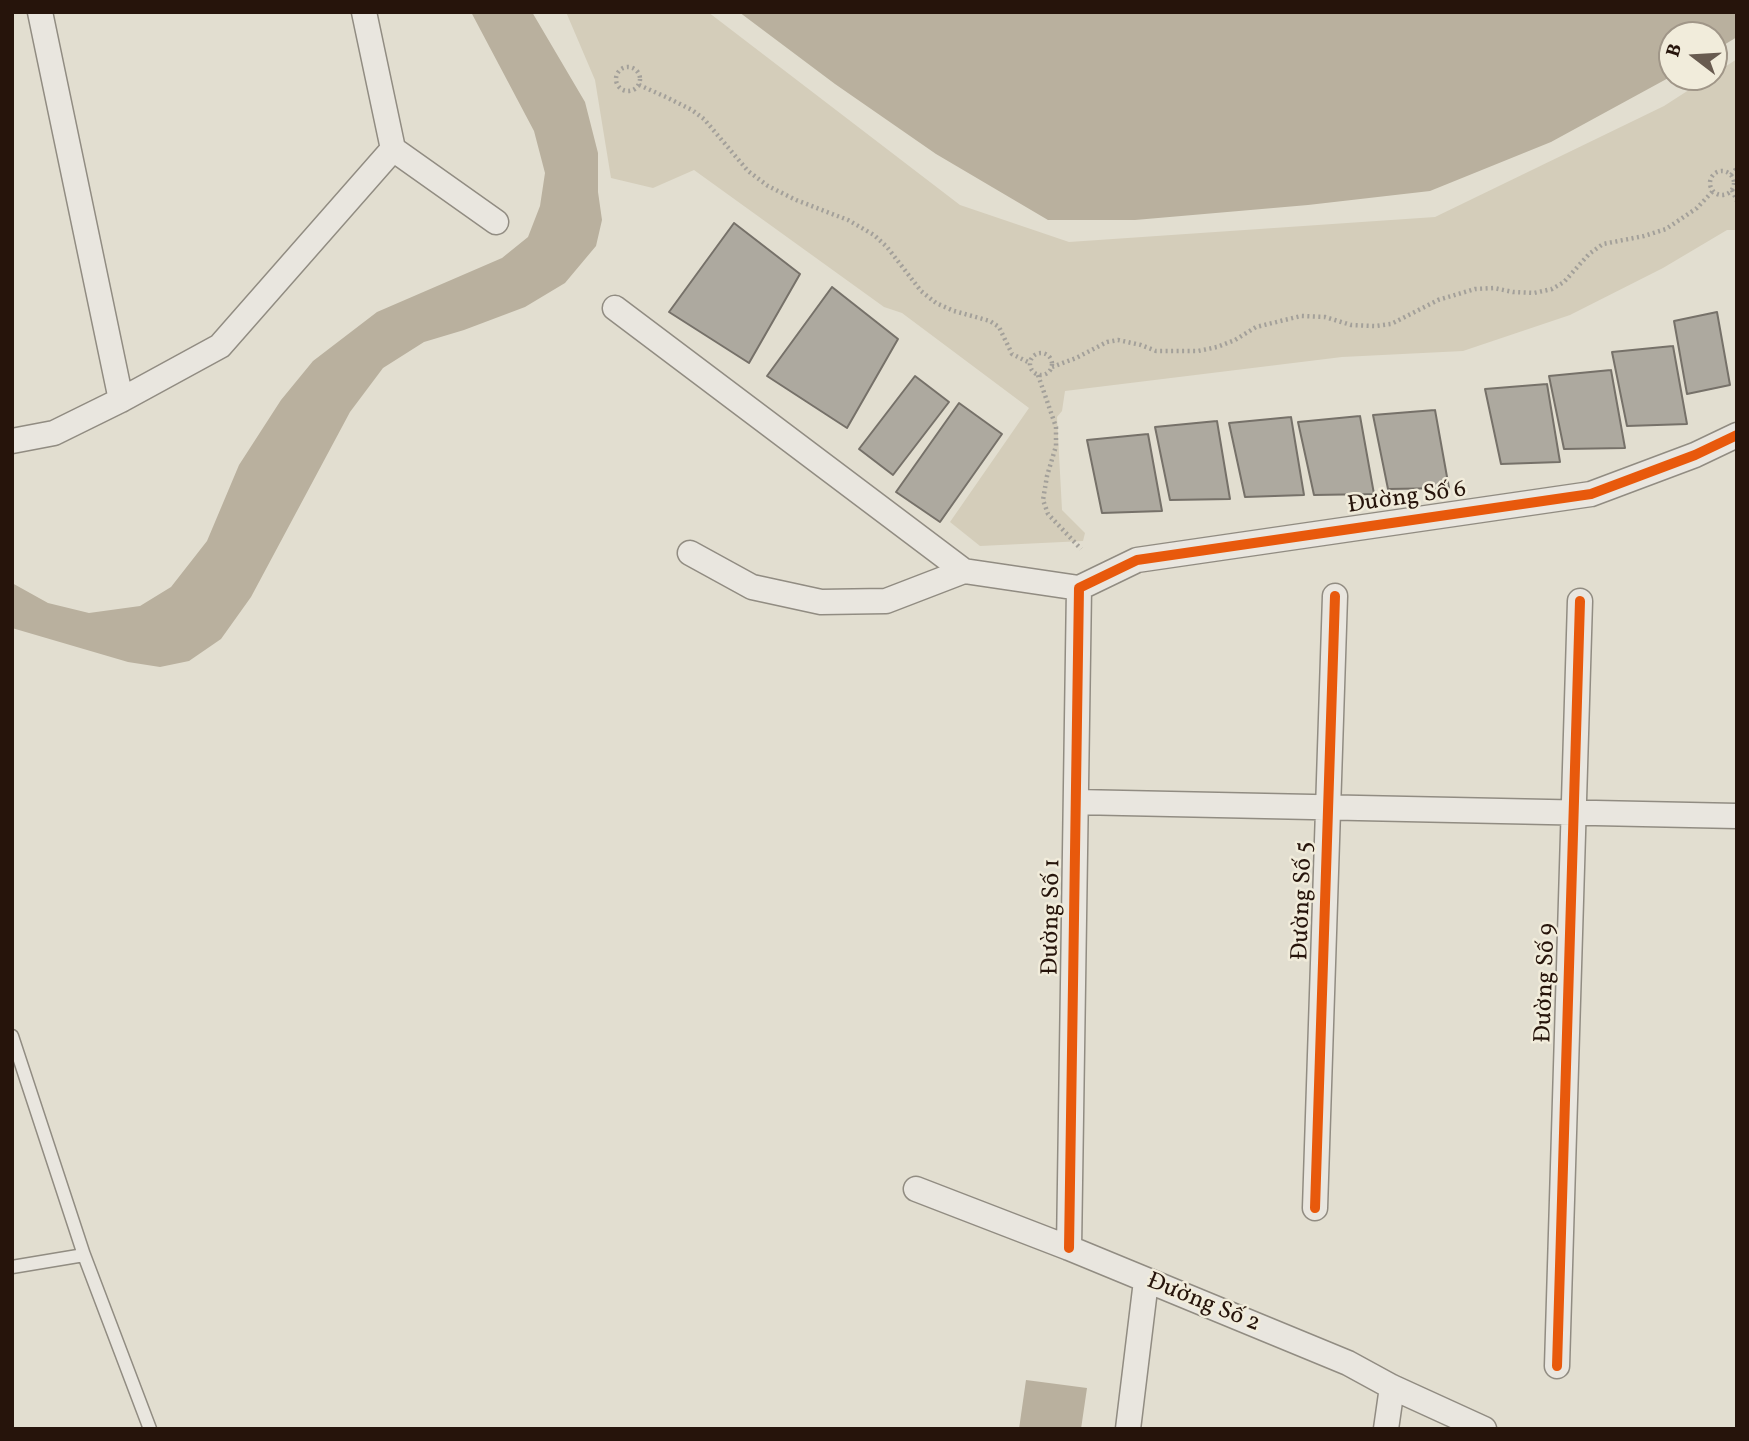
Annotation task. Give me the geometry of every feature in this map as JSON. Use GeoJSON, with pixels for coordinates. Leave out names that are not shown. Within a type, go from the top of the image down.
{"type":"FeatureCollection","features":[{"type":"Feature","properties":{"kind":"street"},"geometry":{"type":"LineString","coordinates":[[40,12],[121,400]]}},
{"type":"Feature","properties":{"kind":"street"},"geometry":{"type":"LineString","coordinates":[[363,12],[393,149],[496,222]]}},
{"type":"Feature","properties":{"kind":"street"},"geometry":{"type":"LineString","coordinates":[[12,441],[54,433],[220,346],[393,149]]}},
{"type":"Feature","properties":{"kind":"street"},"geometry":{"type":"LineString","coordinates":[[615,308],[964,571],[1079,588]]}},
{"type":"Feature","properties":{"kind":"street","name":"Đường Số 6"},"geometry":{"type":"LineString","coordinates":[[1079,588],[1137,560],[1591,494],[1695,455],[1737,435]]}},
{"type":"Feature","properties":{"kind":"street"},"geometry":{"type":"LineString","coordinates":[[690,554],[752,587],[821,602],[886,601],[964,571]]}},
{"type":"Feature","properties":{"kind":"street","name":"Đường Số 1"},"geometry":{"type":"LineString","coordinates":[[1069,1248],[1079,588]]}},
{"type":"Feature","properties":{"kind":"street","name":"Đường Số 5"},"geometry":{"type":"LineString","coordinates":[[1315,1208],[1335,597]]}},
{"type":"Feature","properties":{"kind":"street","name":"Đường Số 9"},"geometry":{"type":"LineString","coordinates":[[1557,1366],[1580,601]]}},
{"type":"Feature","properties":{"kind":"street"},"geometry":{"type":"LineString","coordinates":[[1076,802],[1737,816]]}},
{"type":"Feature","properties":{"kind":"street","name":"Đường Số 2"},"geometry":{"type":"LineString","coordinates":[[916,1189],[1069,1248],[1348,1363],[1392,1387],[1484,1429]]}},
{"type":"Feature","properties":{"kind":"street"},"geometry":{"type":"LineString","coordinates":[[1128,1429],[1146,1281]]}},
{"type":"Feature","properties":{"kind":"street"},"geometry":{"type":"LineString","coordinates":[[1386,1429],[1392,1387]]}},
{"type":"Feature","properties":{"kind":"lane"},"geometry":{"type":"LineString","coordinates":[[12,1036],[84,1255],[150,1429]]}},
{"type":"Feature","properties":{"kind":"lane"},"geometry":{"type":"LineString","coordinates":[[12,1267],[84,1255]]}},
{"type":"Feature","properties":{"kind":"path"},"geometry":{"type":"LineString","coordinates":[[627,66],[634,68],[640,74],[639,85],[631,91],[623,90],[615,81],[617,73],[627,66]]}},
{"type":"Feature","properties":{"kind":"path"},"geometry":{"type":"LineString","coordinates":[[639,85],[692,110],[748,171],[768,187],[848,220],[874,235],[887,247],[921,291],[936,303],[954,311],[990,321],[999,327],[1012,354],[1030,363]]}},
{"type":"Feature","properties":{"kind":"path"},"geometry":{"type":"LineString","coordinates":[[1731,175],[1737,168]]}},
{"type":"Feature","properties":{"kind":"path"},"geometry":{"type":"LineString","coordinates":[[1721,171],[1731,175],[1735,182],[1732,190],[1722,196],[1713,191],[1710,186],[1713,175],[1721,171]]}},
{"type":"Feature","properties":{"kind":"path"},"geometry":{"type":"LineString","coordinates":[[1732,190],[1737,201]]}},
{"type":"Feature","properties":{"kind":"path"},"geometry":{"type":"LineString","coordinates":[[1038,375],[1045,374],[1052,367],[1107,342],[1118,340],[1156,351],[1198,351],[1235,340],[1256,327],[1301,316],[1325,317],[1352,325],[1375,326],[1391,324],[1438,300],[1475,289],[1494,288],[1534,293],[1552,289],[1564,282],[1589,254],[1603,244],[1666,229],[1697,208],[1713,191]]}},
{"type":"Feature","properties":{"kind":"path"},"geometry":{"type":"LineString","coordinates":[[1052,367],[1049,356],[1042,353],[1034,355],[1030,363],[1032,371],[1038,375],[1056,427],[1056,446],[1043,500],[1048,514],[1082,549]]}},
{"type":"Feature","properties":{"kind":"shaded area"},"geometry":{"type":"Polygon","coordinates":[[[471,12],[532,12],[585,102],[598,153],[598,192],[602,220],[596,246],[565,283],[525,307],[424,342],[383,368],[350,412],[251,597],[221,639],[189,661],[160,667],[128,662],[12,628],[12,583],[48,603],[89,613],[140,606],[171,587],[207,541],[239,465],[281,400],[313,361],[377,312],[502,258],[528,237],[540,206],[545,173],[534,131],[471,12]]]}},
{"type":"Feature","properties":{"kind":"shaded area"},"geometry":{"type":"Polygon","coordinates":[[[566,12],[708,12],[960,205],[1069,242],[1435,217],[1664,106],[1687,91],[1728,91],[1728,65],[1737,59],[1737,230],[1727,230],[1663,268],[1570,315],[1463,351],[1342,357],[1065,391],[1062,411],[1057,417],[1062,510],[1085,533],[1083,541],[980,546],[950,522],[1029,408],[902,313],[884,307],[694,170],[653,188],[611,178],[595,80],[566,12]]]}},
{"type":"Feature","properties":{"kind":"shaded area"},"geometry":{"type":"Polygon","coordinates":[[[739,12],[1737,12],[1737,37],[1728,42],[1728,21],[1658,21],[1658,84],[1551,142],[1430,191],[1135,220],[1048,220],[936,154],[835,84],[739,12]]]}},
{"type":"Feature","properties":{"kind":"shaded area"},"geometry":{"type":"Polygon","coordinates":[[[1026,1380],[1087,1388],[1081,1429],[1019,1429],[1026,1380]]]}},
{"type":"Feature","properties":{"kind":"building"},"geometry":{"type":"Polygon","coordinates":[[[734,223],[800,274],[749,363],[669,312],[734,223]]]}},
{"type":"Feature","properties":{"kind":"building"},"geometry":{"type":"Polygon","coordinates":[[[832,287],[898,339],[847,428],[767,376],[832,287]]]}},
{"type":"Feature","properties":{"kind":"building"},"geometry":{"type":"Polygon","coordinates":[[[1717,312],[1730,385],[1687,394],[1674,321],[1717,312]]]}},
{"type":"Feature","properties":{"kind":"building"},"geometry":{"type":"Polygon","coordinates":[[[1673,346],[1687,424],[1627,426],[1612,352],[1673,346]]]}},
{"type":"Feature","properties":{"kind":"building"},"geometry":{"type":"Polygon","coordinates":[[[1611,370],[1625,448],[1564,449],[1549,376],[1611,370]]]}},
{"type":"Feature","properties":{"kind":"building"},"geometry":{"type":"Polygon","coordinates":[[[915,376],[949,402],[893,475],[859,449],[915,376]]]}},
{"type":"Feature","properties":{"kind":"building"},"geometry":{"type":"Polygon","coordinates":[[[1547,384],[1560,462],[1501,464],[1485,389],[1547,384]]]}},
{"type":"Feature","properties":{"kind":"building"},"geometry":{"type":"Polygon","coordinates":[[[959,403],[1002,434],[940,522],[896,492],[959,403]]]}},
{"type":"Feature","properties":{"kind":"building"},"geometry":{"type":"Polygon","coordinates":[[[1435,410],[1449,488],[1388,489],[1373,415],[1435,410]]]}},
{"type":"Feature","properties":{"kind":"building"},"geometry":{"type":"Polygon","coordinates":[[[1360,416],[1374,494],[1314,495],[1298,422],[1360,416]]]}},
{"type":"Feature","properties":{"kind":"building"},"geometry":{"type":"Polygon","coordinates":[[[1291,417],[1304,495],[1245,497],[1229,423],[1291,417]]]}},
{"type":"Feature","properties":{"kind":"building"},"geometry":{"type":"Polygon","coordinates":[[[1217,421],[1230,499],[1170,500],[1155,427],[1217,421]]]}},
{"type":"Feature","properties":{"kind":"building"},"geometry":{"type":"Polygon","coordinates":[[[1148,434],[1162,511],[1102,513],[1087,440],[1148,434]]]}},
{"type":"Feature","properties":{"kind":"cycle path"},"geometry":{"type":"LineString","coordinates":[[1069,1248],[1079,588],[1137,560],[1591,494],[1695,455],[1737,435]]}},
{"type":"Feature","properties":{"kind":"cycle path"},"geometry":{"type":"LineString","coordinates":[[1315,1208],[1335,596]]}},
{"type":"Feature","properties":{"kind":"cycle path"},"geometry":{"type":"LineString","coordinates":[[1557,1366],[1580,601]]}}]}
